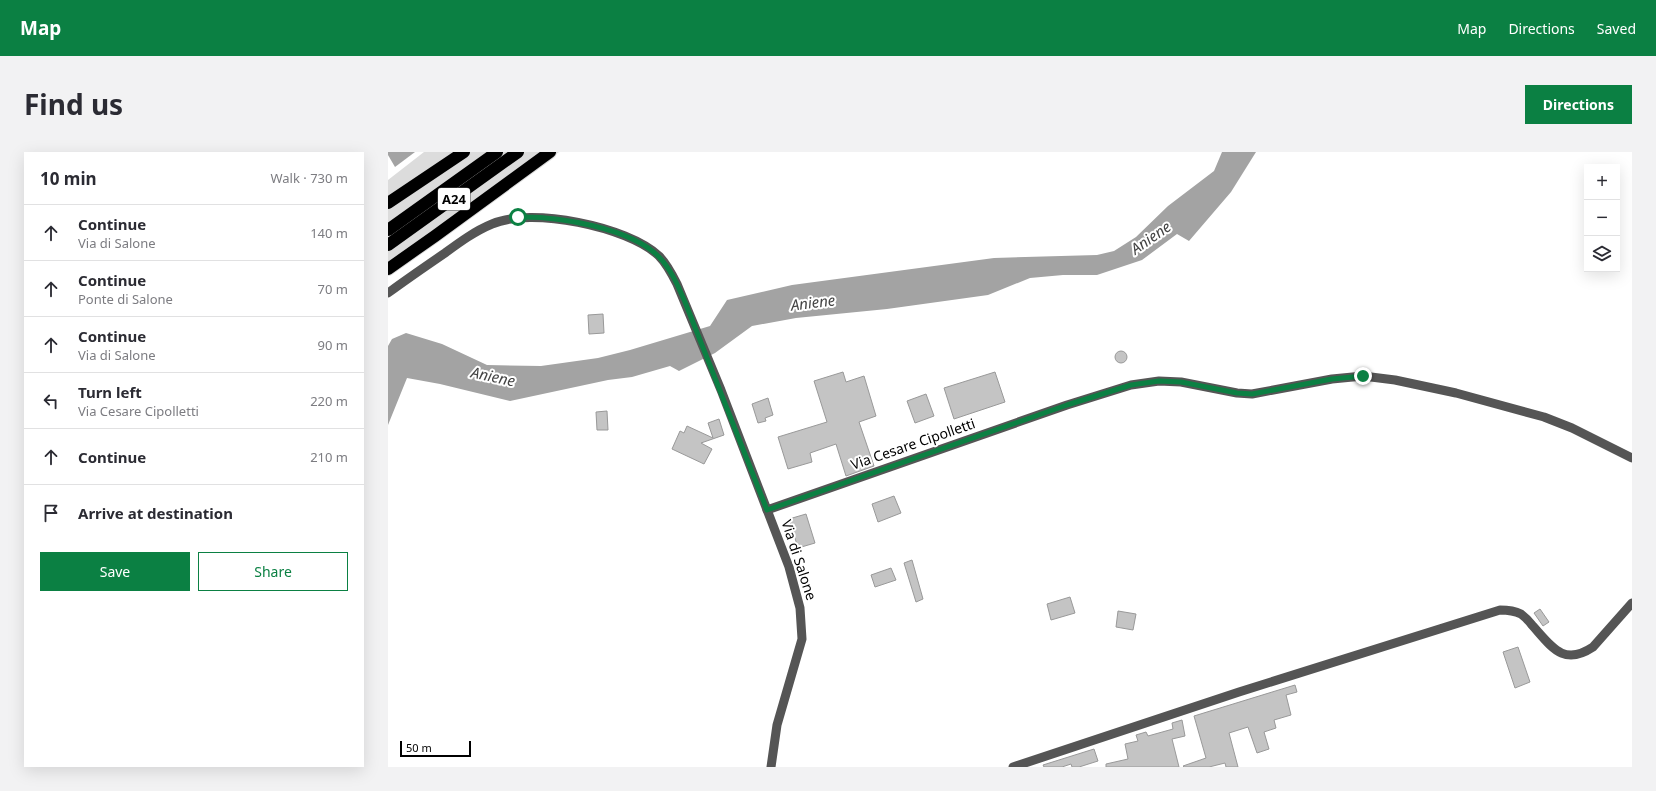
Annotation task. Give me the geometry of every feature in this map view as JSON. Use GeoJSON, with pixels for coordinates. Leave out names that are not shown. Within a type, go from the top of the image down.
{"type":"FeatureCollection","features":[{"type":"Feature","properties":{"kind":"highway"},"geometry":{"type":"LineString","coordinates":[[388,203],[464,152]]}},
{"type":"Feature","properties":{"kind":"highway","name":"A24"},"geometry":{"type":"LineString","coordinates":[[388,230],[497,152]]}},
{"type":"Feature","properties":{"kind":"highway","name":"A24"},"geometry":{"type":"LineString","coordinates":[[388,245],[518,152]]}},
{"type":"Feature","properties":{"kind":"highway"},"geometry":{"type":"LineString","coordinates":[[388,269],[550,152]]}},
{"type":"Feature","properties":{"kind":"highway"},"geometry":{"type":"LineString","coordinates":[[388,209],[443,171],[454,159]]}},
{"type":"Feature","properties":{"kind":"street","name":"Via di Salone"},"geometry":{"type":"LineString","coordinates":[[388,293],[468,236],[504,219],[532,216],[547,217],[599,227],[627,236],[640,243],[659,257],[669,269],[685,302],[721,390],[795,587],[800,608],[802,628],[800,650],[777,725],[771,767]]}},
{"type":"Feature","properties":{"kind":"street","name":"Via Cesare Cipolletti"},"geometry":{"type":"LineString","coordinates":[[767,510],[1067,405],[1131,385],[1159,381],[1181,382],[1237,393],[1252,394],[1332,379],[1363,376],[1395,380],[1456,393],[1544,417],[1572,428],[1632,458]]}},
{"type":"Feature","properties":{"kind":"street"},"geometry":{"type":"LineString","coordinates":[[1013,767],[1239,692],[1500,610],[1521,614],[1554,650],[1566,656],[1574,656],[1593,647],[1632,603]]}},
{"type":"Feature","properties":{"kind":"shaded area"},"geometry":{"type":"Polygon","coordinates":[[[424,152],[559,152],[388,275],[388,180],[424,152]]]}},
{"type":"Feature","properties":{"kind":"water"},"geometry":{"type":"Polygon","coordinates":[[[388,152],[415,152],[395,167],[388,155],[388,152]]]}},
{"type":"Feature","properties":{"kind":"water","name":"Aniene"},"geometry":{"type":"Polygon","coordinates":[[[1222,152],[1256,152],[1231,192],[1189,241],[1177,234],[1142,260],[1097,275],[1063,275],[1030,278],[988,295],[887,309],[796,318],[752,326],[715,353],[679,371],[670,366],[632,377],[608,380],[510,401],[440,384],[407,378],[388,425],[388,346],[392,339],[406,333],[442,344],[487,365],[541,366],[598,358],[710,326],[727,300],[792,285],[994,258],[1097,255],[1114,251],[1136,237],[1168,206],[1214,171],[1222,152]]]}},
{"type":"Feature","properties":{"kind":"building"},"geometry":{"type":"Polygon","coordinates":[[[603,314],[604,333],[589,334],[588,315],[603,314]]]}},
{"type":"Feature","properties":{"kind":"building"},"geometry":{"type":"Polygon","coordinates":[[[1121,351],[1125,353],[1127,357],[1125,361],[1121,363],[1117,361],[1115,357],[1117,353],[1121,351]]]}},
{"type":"Feature","properties":{"kind":"building"},"geometry":{"type":"Polygon","coordinates":[[[843,372],[846,382],[864,376],[876,416],[859,422],[874,466],[846,476],[836,444],[810,453],[812,462],[788,469],[778,437],[827,422],[814,381],[843,372]]]}},
{"type":"Feature","properties":{"kind":"building"},"geometry":{"type":"Polygon","coordinates":[[[995,372],[1005,402],[954,419],[944,388],[995,372]]]}},
{"type":"Feature","properties":{"kind":"building"},"geometry":{"type":"Polygon","coordinates":[[[926,394],[934,416],[915,423],[907,401],[926,394]]]}},
{"type":"Feature","properties":{"kind":"building"},"geometry":{"type":"Polygon","coordinates":[[[768,398],[773,415],[765,418],[766,421],[758,423],[752,404],[768,398]]]}},
{"type":"Feature","properties":{"kind":"building"},"geometry":{"type":"Polygon","coordinates":[[[607,411],[608,430],[597,430],[596,412],[607,411]]]}},
{"type":"Feature","properties":{"kind":"building"},"geometry":{"type":"Polygon","coordinates":[[[719,419],[724,435],[701,443],[712,449],[704,464],[672,449],[680,431],[684,433],[687,426],[713,438],[708,423],[719,419]]]}},
{"type":"Feature","properties":{"kind":"building"},"geometry":{"type":"Polygon","coordinates":[[[894,496],[901,513],[878,522],[872,504],[894,496]]]}},
{"type":"Feature","properties":{"kind":"building"},"geometry":{"type":"Polygon","coordinates":[[[806,514],[815,543],[798,548],[789,519],[806,514]]]}},
{"type":"Feature","properties":{"kind":"building"},"geometry":{"type":"Polygon","coordinates":[[[912,560],[923,599],[916,602],[904,563],[912,560]]]}},
{"type":"Feature","properties":{"kind":"building"},"geometry":{"type":"Polygon","coordinates":[[[891,568],[896,580],[875,587],[871,575],[891,568]]]}},
{"type":"Feature","properties":{"kind":"building"},"geometry":{"type":"Polygon","coordinates":[[[1070,597],[1075,613],[1051,620],[1047,604],[1070,597]]]}},
{"type":"Feature","properties":{"kind":"building"},"geometry":{"type":"Polygon","coordinates":[[[1540,609],[1549,622],[1543,626],[1534,613],[1540,609]]]}},
{"type":"Feature","properties":{"kind":"building"},"geometry":{"type":"Polygon","coordinates":[[[1118,611],[1136,614],[1133,630],[1116,627],[1118,611]]]}},
{"type":"Feature","properties":{"kind":"building"},"geometry":{"type":"Polygon","coordinates":[[[1518,647],[1530,682],[1515,688],[1503,652],[1518,647]]]}},
{"type":"Feature","properties":{"kind":"building"},"geometry":{"type":"Polygon","coordinates":[[[1295,685],[1297,692],[1286,695],[1291,715],[1274,720],[1276,728],[1264,732],[1269,749],[1257,753],[1248,727],[1229,733],[1238,767],[1226,767],[1225,763],[1209,767],[1183,766],[1206,758],[1194,716],[1295,685]]]}},
{"type":"Feature","properties":{"kind":"building"},"geometry":{"type":"Polygon","coordinates":[[[1182,720],[1185,736],[1172,739],[1179,767],[1106,767],[1106,764],[1128,759],[1125,744],[1138,741],[1136,735],[1146,732],[1148,736],[1173,729],[1172,723],[1182,720]]]}},
{"type":"Feature","properties":{"kind":"building"},"geometry":{"type":"Polygon","coordinates":[[[1094,749],[1098,761],[1079,767],[1072,767],[1071,764],[1062,767],[1044,767],[1043,765],[1094,749]]]}},
{"type":"Feature","properties":{"kind":"route"},"geometry":{"type":"LineString","coordinates":[[518,217],[547,217],[599,227],[627,236],[640,243],[659,257],[669,269],[685,302],[721,390],[767,510],[1067,405],[1131,385],[1159,381],[1181,382],[1237,393],[1252,394],[1332,379],[1363,376]]}}]}
